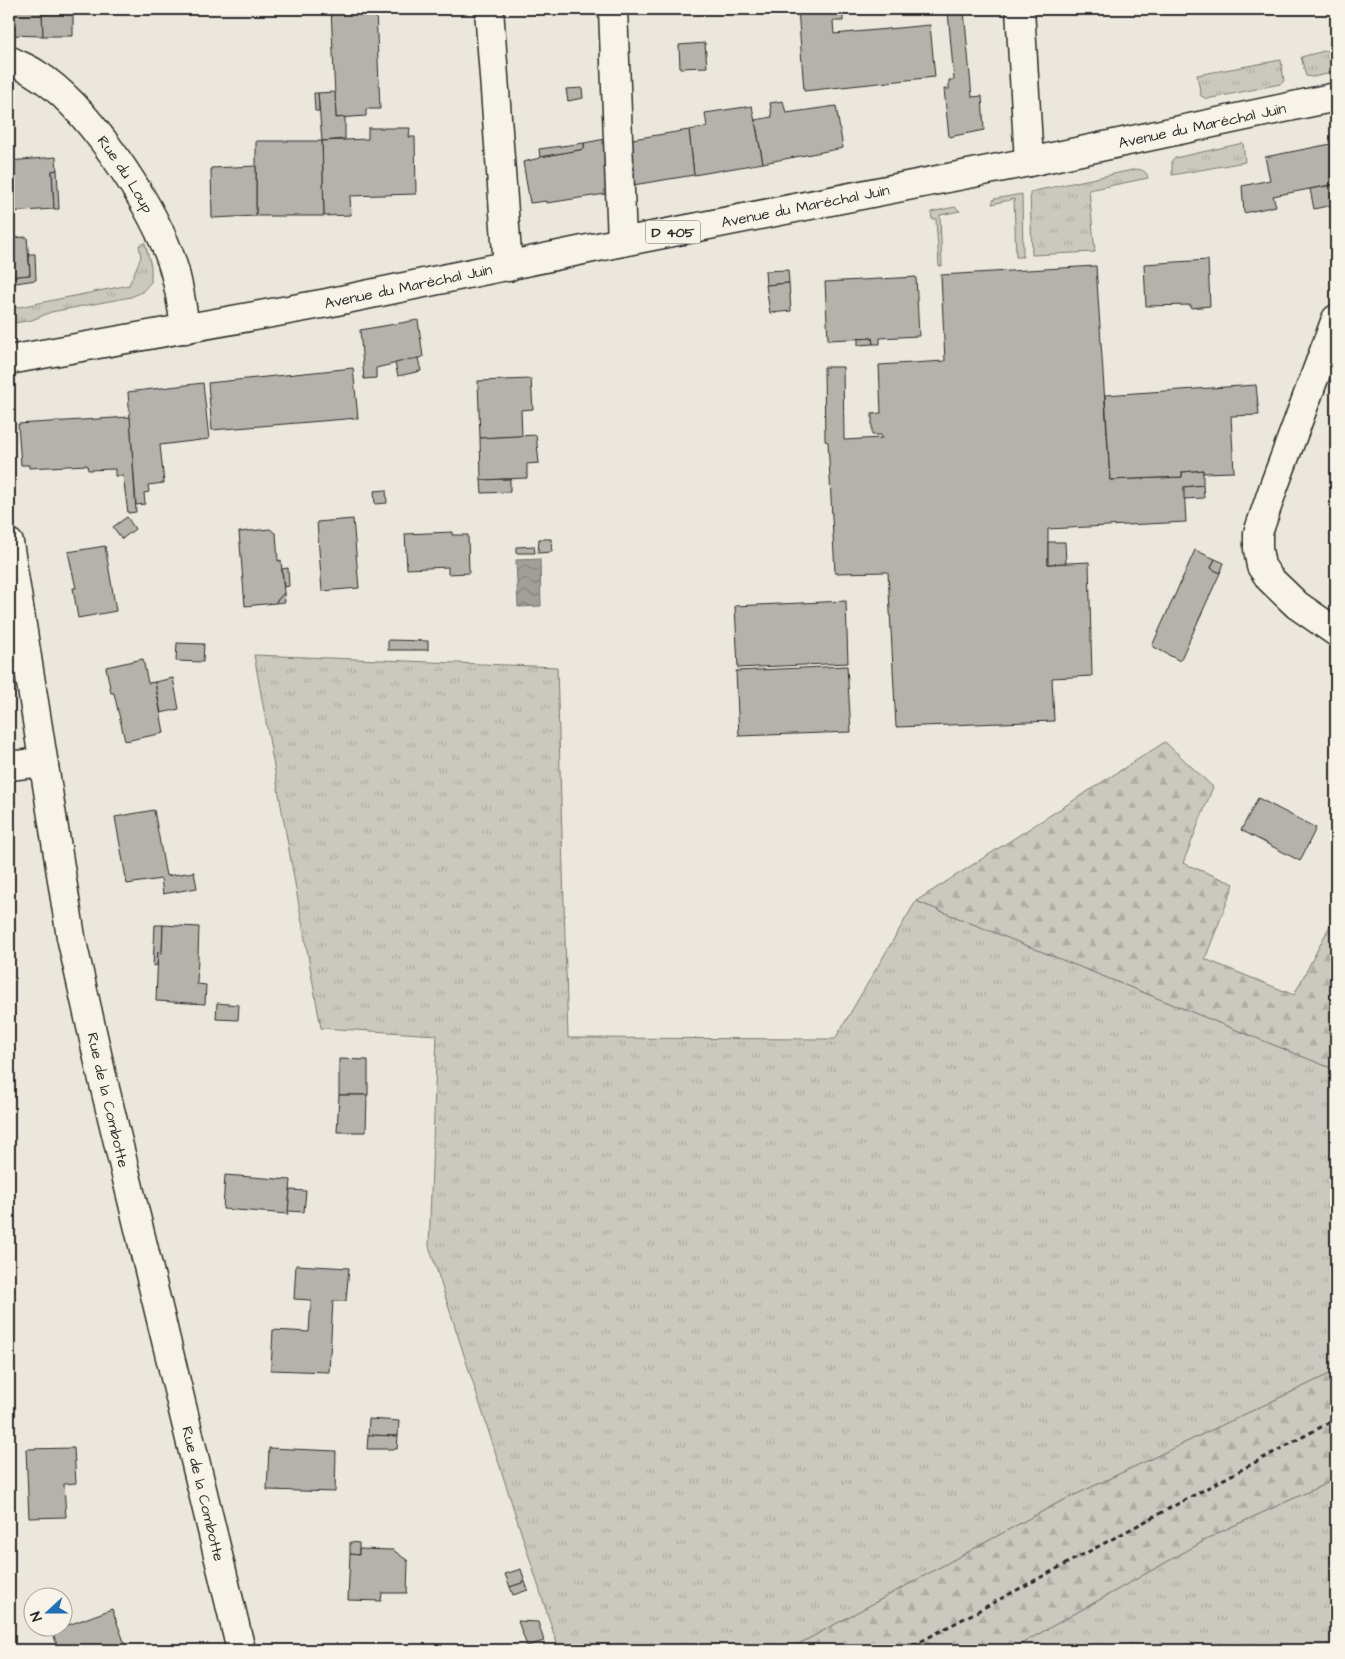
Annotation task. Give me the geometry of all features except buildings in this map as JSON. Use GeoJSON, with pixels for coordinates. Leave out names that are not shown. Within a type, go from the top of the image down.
{"type":"FeatureCollection","features":[{"type":"Feature","properties":{"kind":"street"},"geometry":{"type":"LineString","coordinates":[[489,9],[508,267]]}},
{"type":"Feature","properties":{"kind":"street"},"geometry":{"type":"LineString","coordinates":[[613,9],[622,242]]}},
{"type":"Feature","properties":{"kind":"street"},"geometry":{"type":"LineString","coordinates":[[1020,9],[1029,162]]}},
{"type":"Feature","properties":{"kind":"street","name":"Rue du Loup"},"geometry":{"type":"LineString","coordinates":[[9,60],[37,74],[61,92],[83,115],[132,184],[156,225],[169,254],[177,279],[185,328]]}},
{"type":"Feature","properties":{"kind":"street","name":"Avenue du Maréchal Juin"},"geometry":{"type":"LineString","coordinates":[[9,360],[327,303],[622,242],[1029,162],[1336,98]]}},
{"type":"Feature","properties":{"kind":"street"},"geometry":{"type":"LineString","coordinates":[[1336,319],[1258,533],[1258,549],[1261,566],[1270,579],[1297,605],[1336,632]]}},
{"type":"Feature","properties":{"kind":"street","name":"Rue de la Combotte"},"geometry":{"type":"LineString","coordinates":[[9,543],[71,937],[102,1076],[241,1650]]}},
{"type":"Feature","properties":{"kind":"street"},"geometry":{"type":"LineString","coordinates":[[9,766],[43,762]]}},
{"type":"Feature","properties":{"kind":"path"},"geometry":{"type":"LineString","coordinates":[[905,1650],[1336,1419]]}},
{"type":"Feature","properties":{"kind":"green space"},"geometry":{"type":"Polygon","coordinates":[[[1336,48],[1336,72],[1313,77],[1306,76],[1301,57],[1336,48]]]}},
{"type":"Feature","properties":{"kind":"green space"},"geometry":{"type":"Polygon","coordinates":[[[1281,60],[1284,81],[1280,84],[1207,99],[1201,96],[1197,75],[1281,60]]]}},
{"type":"Feature","properties":{"kind":"green space"},"geometry":{"type":"Polygon","coordinates":[[[1243,143],[1245,162],[1172,175],[1172,160],[1175,158],[1243,143]]]}},
{"type":"Feature","properties":{"kind":"green space"},"geometry":{"type":"Polygon","coordinates":[[[1137,169],[1147,174],[1148,178],[1089,190],[1095,252],[1032,255],[1030,192],[1137,169]]]}},
{"type":"Feature","properties":{"kind":"green space"},"geometry":{"type":"Polygon","coordinates":[[[1022,194],[1023,257],[1016,257],[1014,199],[992,204],[994,199],[1022,194]]]}},
{"type":"Feature","properties":{"kind":"green space"},"geometry":{"type":"Polygon","coordinates":[[[955,207],[960,211],[940,215],[942,266],[939,266],[936,219],[932,219],[931,212],[955,207]]]}},
{"type":"Feature","properties":{"kind":"green space"},"geometry":{"type":"Polygon","coordinates":[[[145,243],[151,266],[151,282],[142,292],[131,297],[51,312],[32,320],[9,324],[9,309],[129,285],[141,257],[139,245],[145,243]]]}},
{"type":"Feature","properties":{"kind":"green space"},"geometry":{"type":"Polygon","coordinates":[[[254,655],[557,667],[568,1038],[835,1039],[916,901],[1336,1070],[1336,1371],[1056,1504],[788,1650],[559,1650],[429,1246],[437,1035],[321,1028],[254,655]]]}},
{"type":"Feature","properties":{"kind":"green space"},"geometry":{"type":"Polygon","coordinates":[[[1165,742],[1213,787],[1183,863],[1234,884],[1205,959],[1294,995],[1336,914],[1336,1070],[916,901],[1165,742]]]}},
{"type":"Feature","properties":{"kind":"green space"},"geometry":{"type":"Polygon","coordinates":[[[1336,1371],[1336,1479],[1220,1532],[1010,1650],[788,1650],[1056,1504],[1336,1371]]]}},
{"type":"Feature","properties":{"kind":"green space"},"geometry":{"type":"Polygon","coordinates":[[[1336,1479],[1336,1650],[1010,1650],[1220,1532],[1336,1479]]]}},
{"type":"Feature","properties":{"kind":"water"},"geometry":{"type":"Polygon","coordinates":[[[540,559],[541,606],[518,607],[516,560],[540,559]]]}},
{"type":"Feature","properties":{"kind":"water"},"geometry":{"type":"Polygon","coordinates":[[[481,1643],[483,1650],[463,1650],[462,1647],[481,1643]]]}}]}
